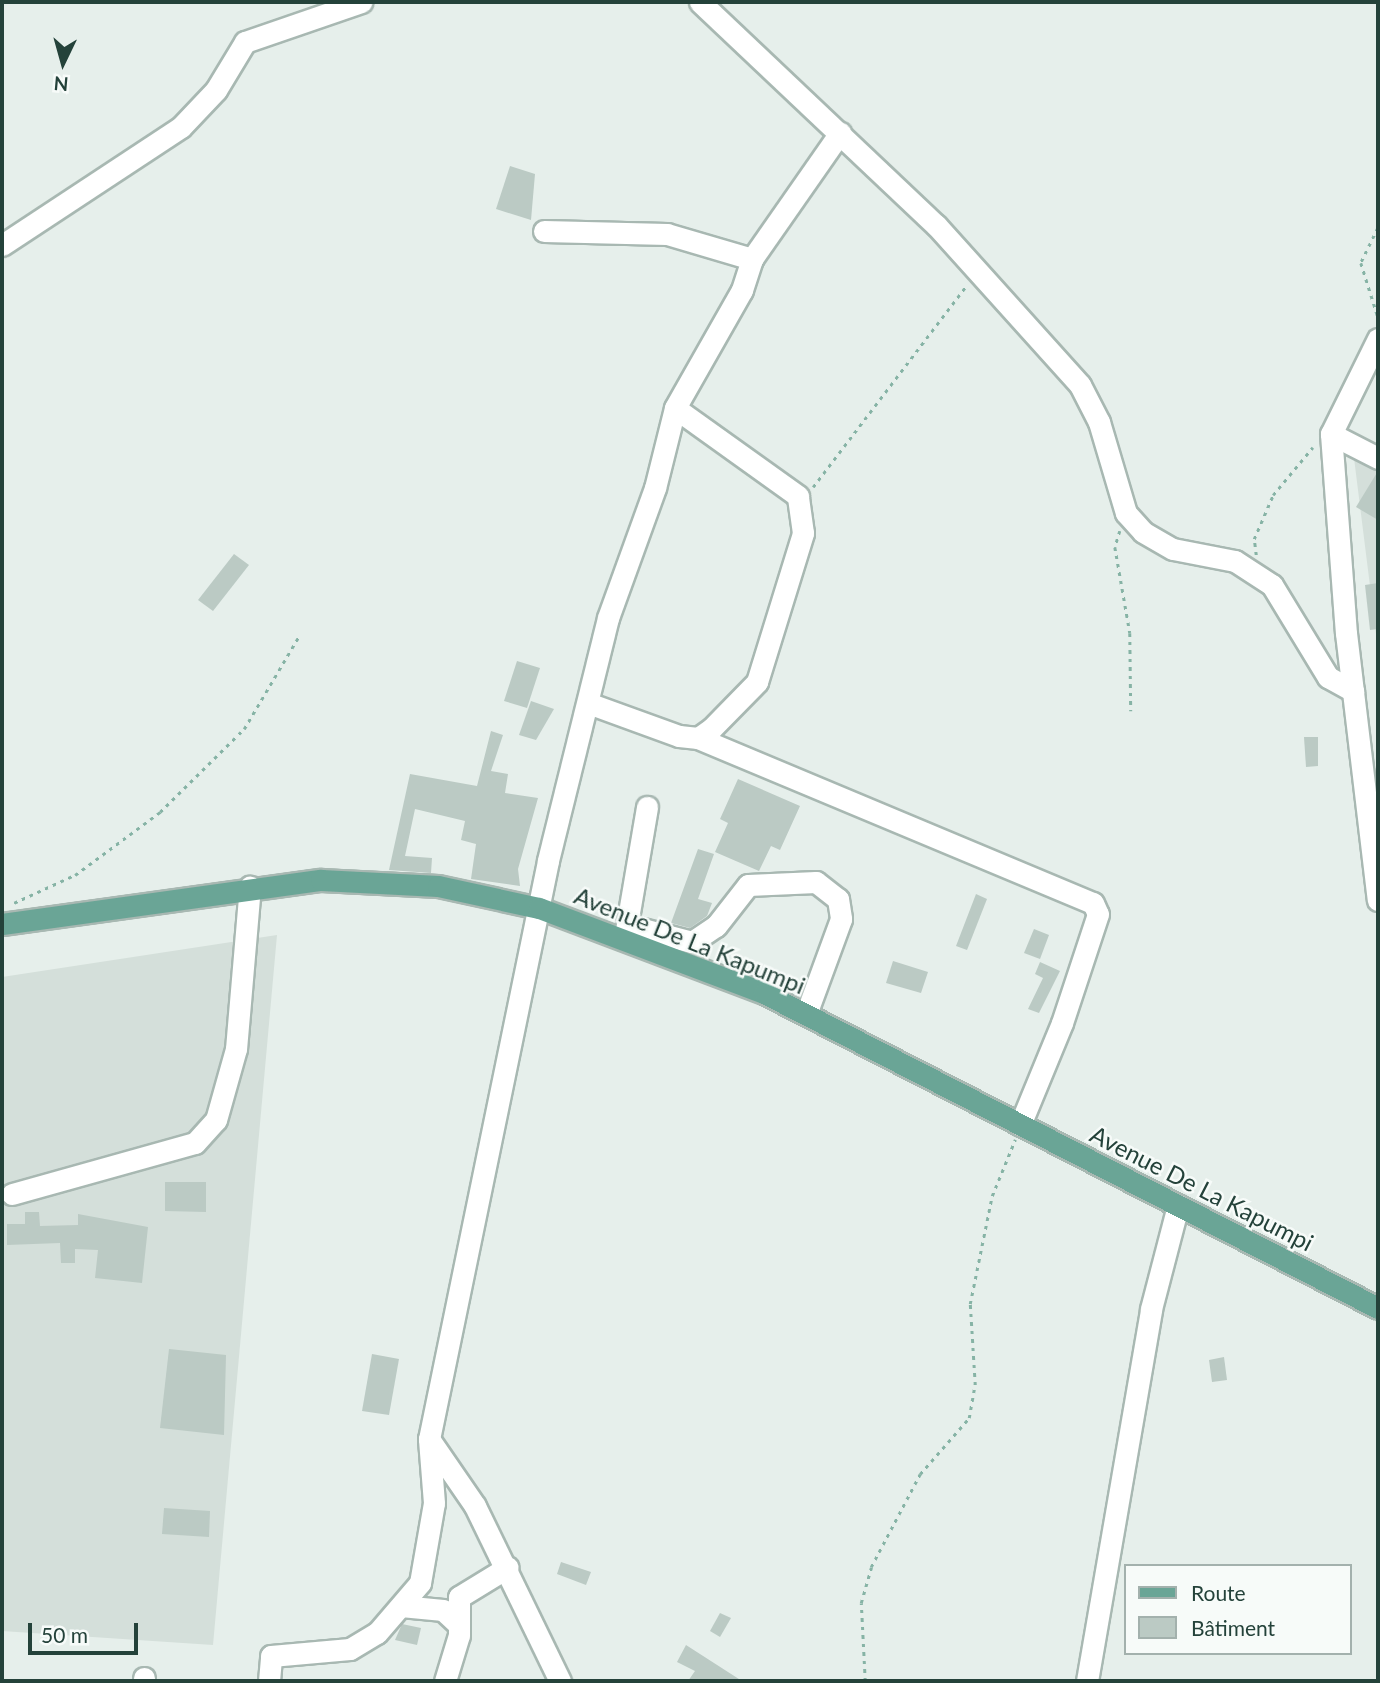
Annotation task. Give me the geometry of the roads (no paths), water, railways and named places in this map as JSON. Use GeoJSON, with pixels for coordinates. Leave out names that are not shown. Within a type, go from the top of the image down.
{"type":"FeatureCollection","features":[{"type":"Feature","properties":{"kind":"main road","name":"Avenue De La Kapumpi"},"geometry":{"type":"LineString","coordinates":[[2,924],[250,887],[321,880],[438,886],[626,930],[806,1014],[1378,1308]]}},
{"type":"Feature","properties":{"kind":"street"},"geometry":{"type":"LineString","coordinates":[[2,245],[181,127],[216,90],[245,42],[361,2]]}},
{"type":"Feature","properties":{"kind":"street"},"geometry":{"type":"LineString","coordinates":[[700,2],[840,133],[979,269],[1091,401],[1126,513],[1158,543],[1235,561],[1259,575],[1281,595],[1328,677],[1353,691]]}},
{"type":"Feature","properties":{"kind":"street"},"geometry":{"type":"LineString","coordinates":[[269,1681],[271,1656],[350,1649],[401,1606],[427,1566],[434,1503],[429,1439],[539,908],[608,618],[655,488],[675,408],[742,290],[752,259],[840,133]]}},
{"type":"Feature","properties":{"kind":"street"},"geometry":{"type":"LineString","coordinates":[[544,231],[667,234],[752,259]]}},
{"type":"Feature","properties":{"kind":"street"},"geometry":{"type":"LineString","coordinates":[[1378,339],[1331,434],[1353,691],[1378,900]]}},
{"type":"Feature","properties":{"kind":"street"},"geometry":{"type":"LineString","coordinates":[[675,408],[798,496],[803,533],[757,682],[698,738]]}},
{"type":"Feature","properties":{"kind":"street"},"geometry":{"type":"LineString","coordinates":[[1331,434],[1378,458]]}},
{"type":"Feature","properties":{"kind":"street"},"geometry":{"type":"LineString","coordinates":[[588,703],[698,738],[1093,903],[1098,914],[1062,1023],[1020,1125]]}},
{"type":"Feature","properties":{"kind":"street"},"geometry":{"type":"LineString","coordinates":[[647,807],[626,930],[692,942],[716,926],[748,885],[816,882],[838,899],[841,919],[806,1014]]}},
{"type":"Feature","properties":{"kind":"street"},"geometry":{"type":"LineString","coordinates":[[12,1194],[195,1143],[216,1120],[236,1049],[250,887]]}},
{"type":"Feature","properties":{"kind":"street"},"geometry":{"type":"LineString","coordinates":[[1087,1681],[1151,1308],[1178,1205]]}},
{"type":"Feature","properties":{"kind":"street"},"geometry":{"type":"LineString","coordinates":[[429,1439],[508,1567],[561,1681]]}},
{"type":"Feature","properties":{"kind":"street"},"geometry":{"type":"LineString","coordinates":[[444,1681],[457,1622],[459,1597],[508,1567]]}},
{"type":"Feature","properties":{"kind":"street"},"geometry":{"type":"LineString","coordinates":[[401,1606],[443,1610],[457,1622]]}}]}
